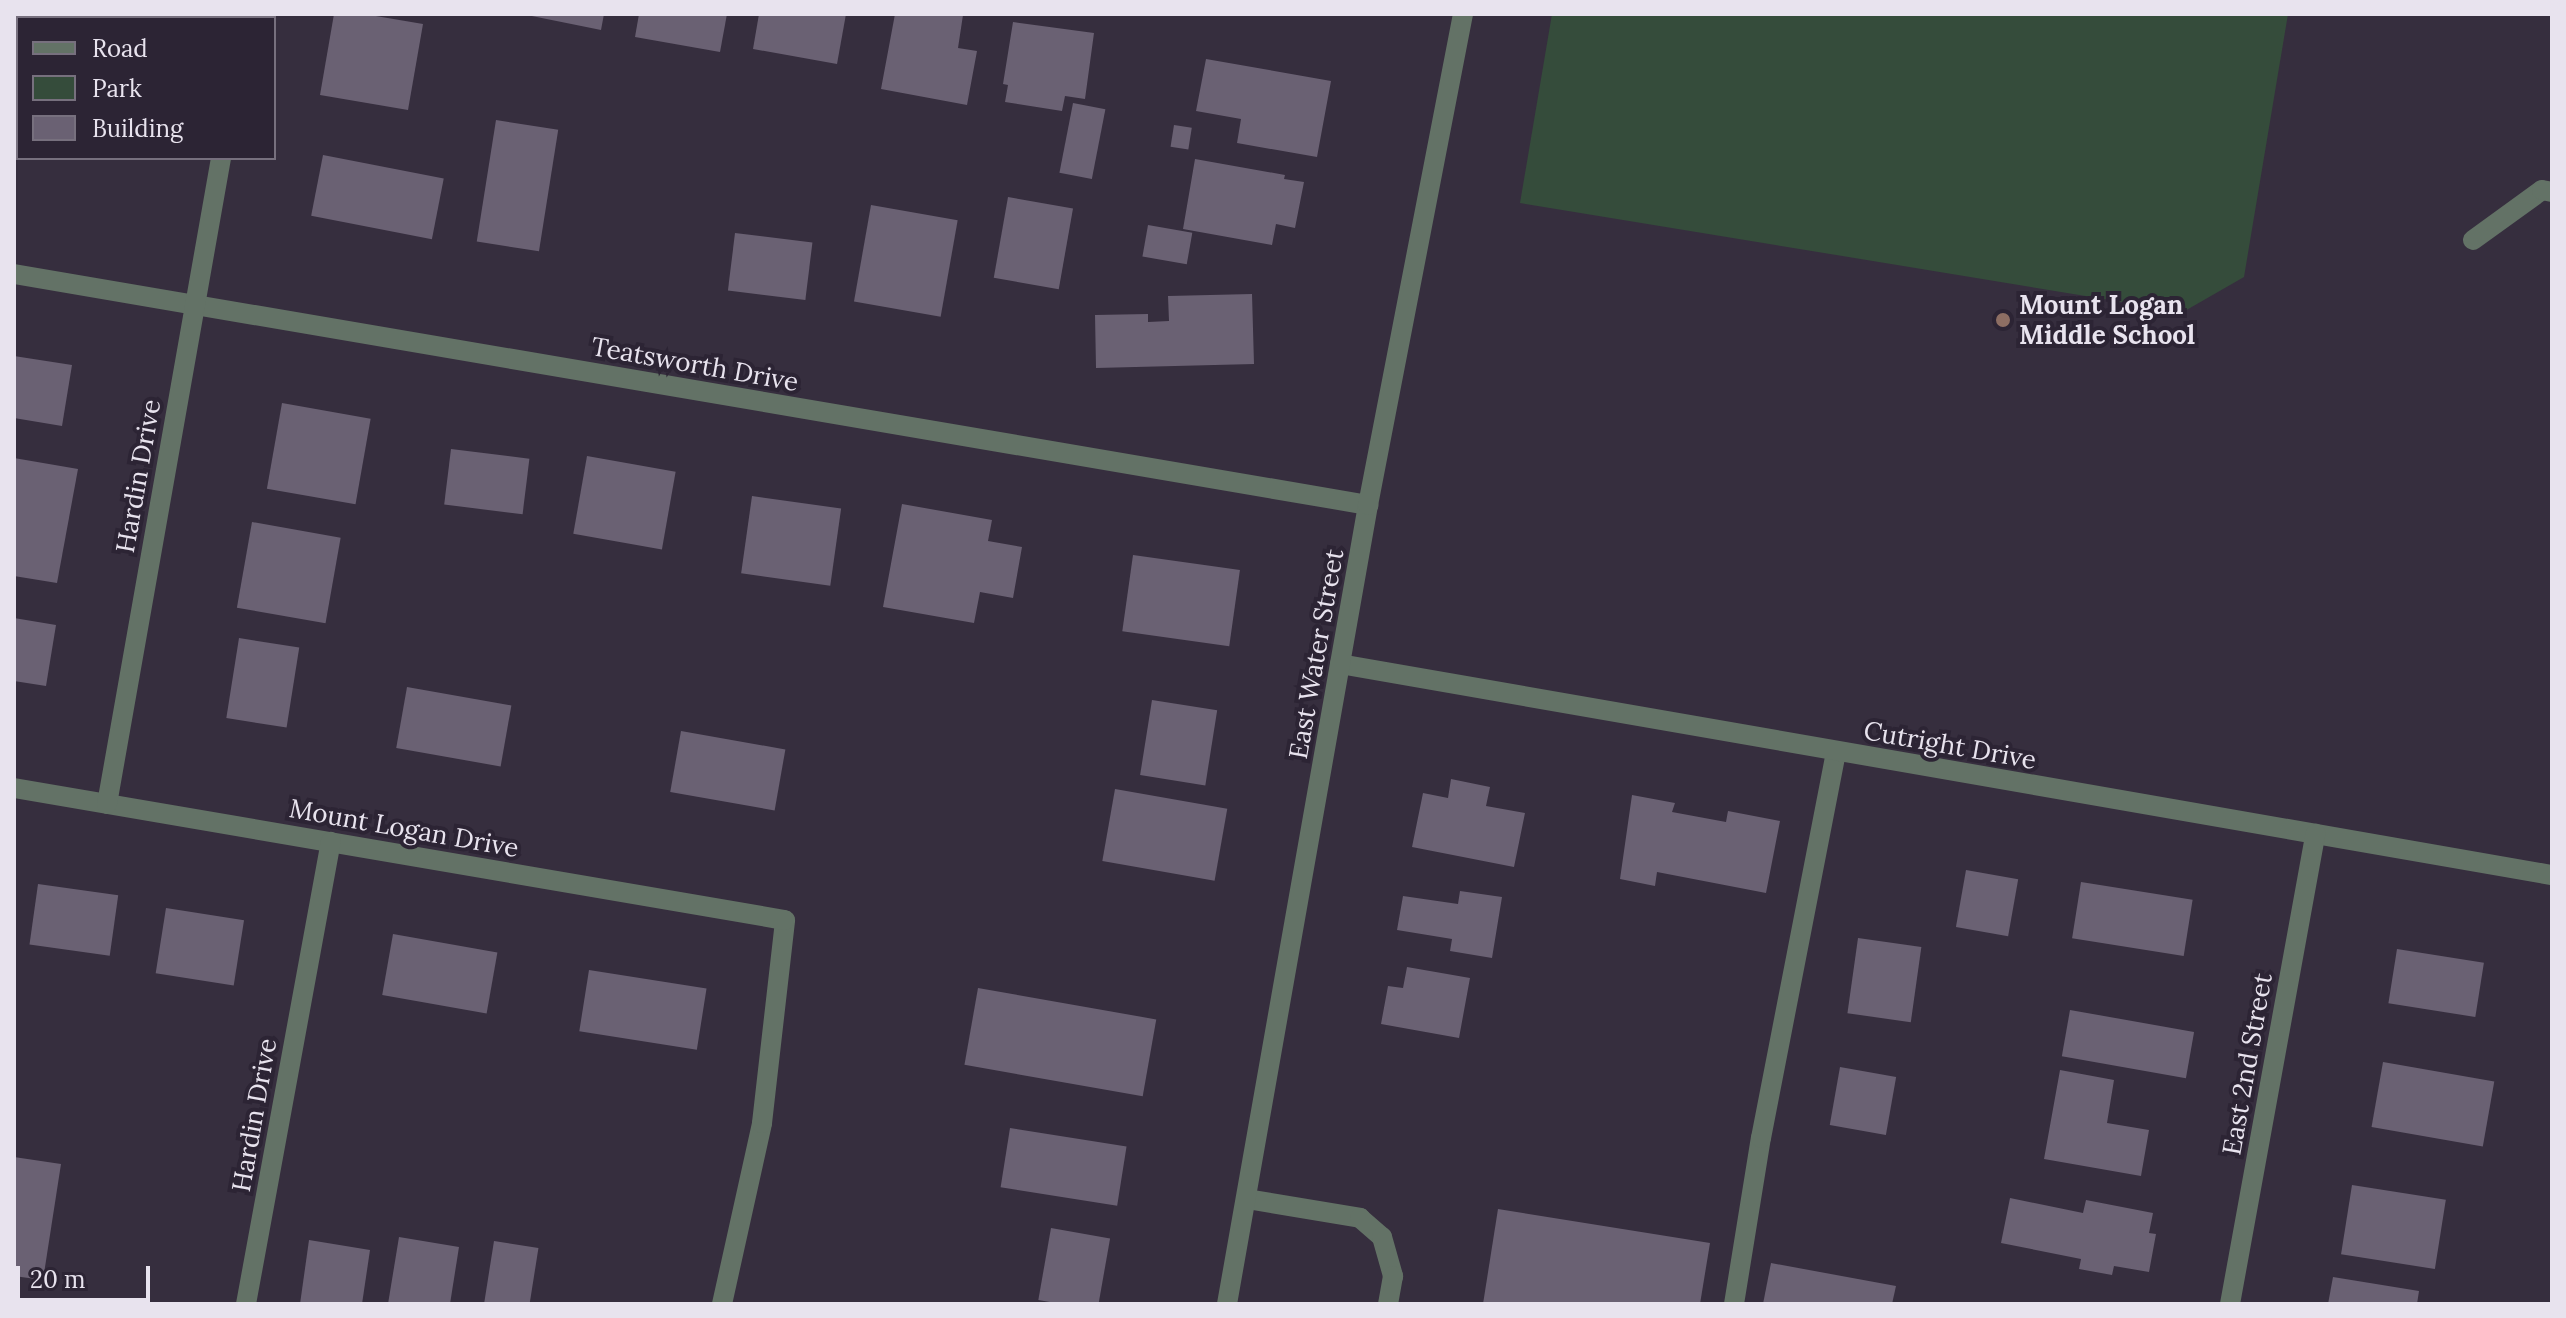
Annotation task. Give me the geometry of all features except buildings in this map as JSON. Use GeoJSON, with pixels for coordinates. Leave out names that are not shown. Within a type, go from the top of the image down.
{"type":"FeatureCollection","features":[{"type":"Feature","properties":{"kind":"street","name":"East Water Street"},"geometry":{"type":"LineString","coordinates":[[1227,1304],[1368,505],[1463,14]]}},
{"type":"Feature","properties":{"kind":"street","name":"Hardin Drive"},"geometry":{"type":"LineString","coordinates":[[107,804],[221,160]]}},
{"type":"Feature","properties":{"kind":"street"},"geometry":{"type":"LineString","coordinates":[[2473,240],[2542,190],[2552,192]]}},
{"type":"Feature","properties":{"kind":"street","name":"Teatsworth Drive"},"geometry":{"type":"LineString","coordinates":[[14,274],[1368,505]]}},
{"type":"Feature","properties":{"kind":"street","name":"Cutright Drive"},"geometry":{"type":"LineString","coordinates":[[1340,664],[2552,875]]}},
{"type":"Feature","properties":{"kind":"street"},"geometry":{"type":"LineString","coordinates":[[1734,1304],[1761,1138],[1836,752]]}},
{"type":"Feature","properties":{"kind":"street","name":"Mount Logan Drive"},"geometry":{"type":"LineString","coordinates":[[14,788],[785,920],[762,1123],[722,1304]]}},
{"type":"Feature","properties":{"kind":"street","name":"East 2nd Street"},"geometry":{"type":"LineString","coordinates":[[2230,1304],[2315,834]]}},
{"type":"Feature","properties":{"kind":"street","name":"Hardin Drive"},"geometry":{"type":"LineString","coordinates":[[246,1304],[331,842]]}},
{"type":"Feature","properties":{"kind":"street"},"geometry":{"type":"LineString","coordinates":[[1247,1199],[1360,1218],[1382,1237],[1393,1276],[1388,1304]]}},
{"type":"Feature","properties":{"kind":"green space"},"geometry":{"type":"Polygon","coordinates":[[[1552,14],[2288,14],[2244,277],[2183,312],[1520,203],[1552,14]]]}},
{"type":"Feature","properties":{"kind":"place","name":"Mount Logan Middle School"},"geometry":{"type":"Point","coordinates":[2003,320]}}]}
